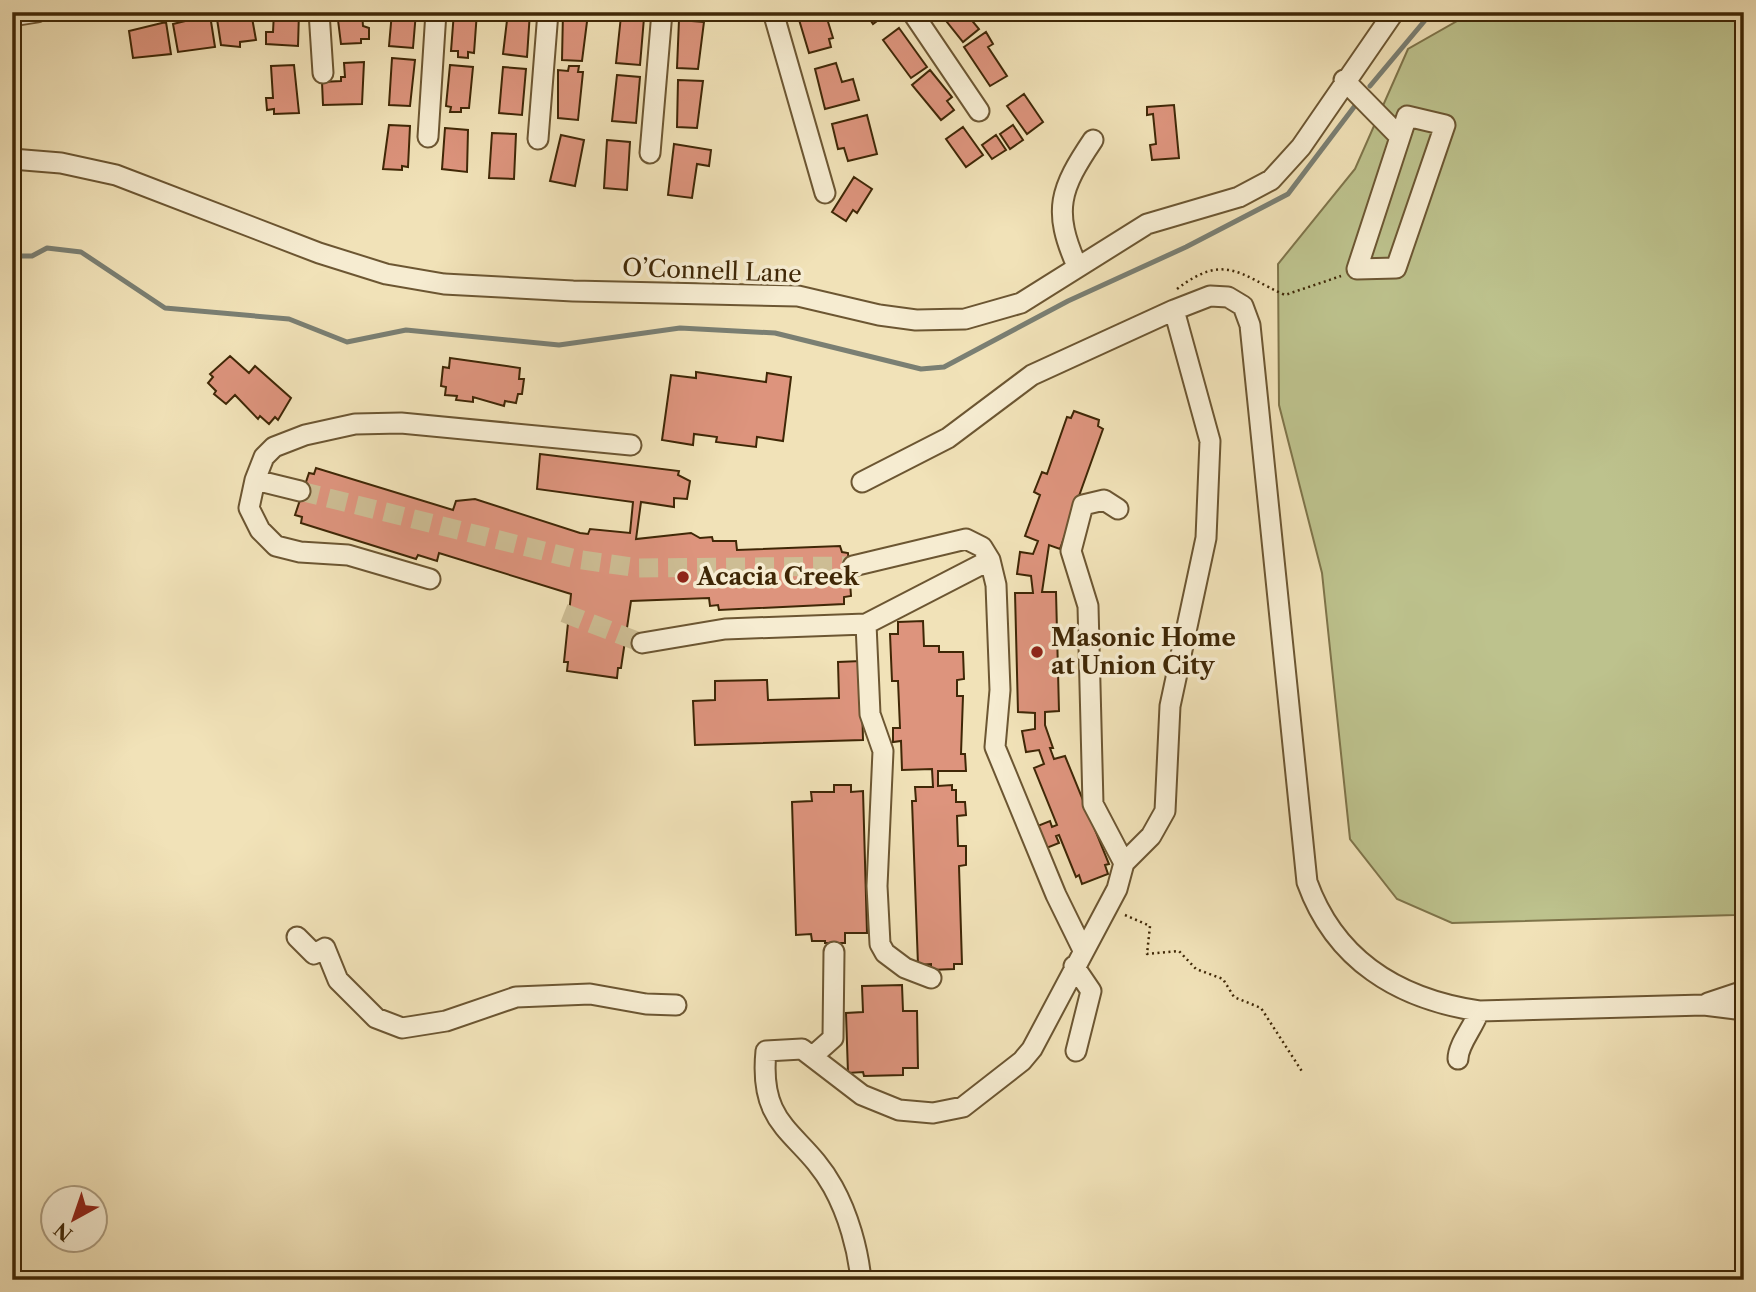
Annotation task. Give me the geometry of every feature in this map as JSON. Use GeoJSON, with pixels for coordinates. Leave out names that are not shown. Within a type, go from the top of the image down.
{"type":"FeatureCollection","features":[{"type":"Feature","properties":{"kind":"street"},"geometry":{"type":"LineString","coordinates":[[12,16],[37,12]]}},
{"type":"Feature","properties":{"kind":"street"},"geometry":{"type":"LineString","coordinates":[[319,12],[323,73]]}},
{"type":"Feature","properties":{"kind":"street"},"geometry":{"type":"LineString","coordinates":[[428,137],[436,12]]}},
{"type":"Feature","properties":{"kind":"street"},"geometry":{"type":"LineString","coordinates":[[538,139],[548,12]]}},
{"type":"Feature","properties":{"kind":"street"},"geometry":{"type":"LineString","coordinates":[[650,153],[662,12]]}},
{"type":"Feature","properties":{"kind":"street"},"geometry":{"type":"LineString","coordinates":[[773,12],[825,193]]}},
{"type":"Feature","properties":{"kind":"street"},"geometry":{"type":"LineString","coordinates":[[912,12],[979,111]]}},
{"type":"Feature","properties":{"kind":"street","name":"O’Connell Lane"},"geometry":{"type":"LineString","coordinates":[[12,159],[61,163],[116,175],[319,253],[386,274],[444,284],[573,291],[798,296],[879,315],[916,320],[965,319],[1021,303],[1147,224],[1239,197],[1271,180],[1301,146],[1349,73],[1394,12]]}},
{"type":"Feature","properties":{"kind":"street"},"geometry":{"type":"LineString","coordinates":[[1349,73],[1400,137]]}},
{"type":"Feature","properties":{"kind":"street"},"geometry":{"type":"LineString","coordinates":[[1407,116],[1445,125],[1396,268],[1357,269],[1407,116]]}},
{"type":"Feature","properties":{"kind":"street"},"geometry":{"type":"LineString","coordinates":[[1077,266],[1064,236],[1060,211],[1070,173],[1093,140]]}},
{"type":"Feature","properties":{"kind":"street"},"geometry":{"type":"LineString","coordinates":[[862,482],[948,438],[1032,375],[1174,310],[1210,296],[1228,297],[1243,306],[1250,325],[1302,850],[1307,881],[1317,909],[1332,934],[1356,960],[1386,979],[1446,1006],[1479,1011],[1704,1005],[1744,1010]]}},
{"type":"Feature","properties":{"kind":"street"},"geometry":{"type":"LineString","coordinates":[[861,1280],[858,1252],[833,1187],[815,1162],[783,1129],[767,1094],[766,1051],[802,1049],[814,1055],[862,1095],[899,1110],[933,1113],[962,1107],[1022,1061],[1032,1049],[1117,889],[1124,863],[1151,836],[1165,811],[1170,706],[1206,538],[1210,441],[1174,310]]}},
{"type":"Feature","properties":{"kind":"street"},"geometry":{"type":"LineString","coordinates":[[430,579],[348,555],[300,552],[276,546],[260,530],[249,508],[255,480],[264,457],[274,447],[305,435],[355,424],[401,423],[631,445]]}},
{"type":"Feature","properties":{"kind":"street"},"geometry":{"type":"LineString","coordinates":[[255,480],[300,491]]}},
{"type":"Feature","properties":{"kind":"street"},"geometry":{"type":"LineString","coordinates":[[1118,509],[1104,500],[1083,505],[1070,551],[1088,606],[1093,804],[1124,863]]}},
{"type":"Feature","properties":{"kind":"street"},"geometry":{"type":"LineString","coordinates":[[853,566],[966,539],[982,547],[990,560],[996,585],[1000,677],[995,747],[1056,895],[1091,991],[1076,1051]]}},
{"type":"Feature","properties":{"kind":"street"},"geometry":{"type":"LineString","coordinates":[[642,643],[725,629],[866,624],[990,560]]}},
{"type":"Feature","properties":{"kind":"street"},"geometry":{"type":"LineString","coordinates":[[866,624],[870,714],[883,751],[877,886],[880,944],[886,953],[905,968],[931,978]]}},
{"type":"Feature","properties":{"kind":"street"},"geometry":{"type":"LineString","coordinates":[[297,937],[314,954],[325,948],[338,980],[376,1018],[402,1028],[446,1021],[516,997],[590,994],[646,1004],[677,1005]]}},
{"type":"Feature","properties":{"kind":"street"},"geometry":{"type":"LineString","coordinates":[[814,1055],[833,1038],[834,952]]}},
{"type":"Feature","properties":{"kind":"street"},"geometry":{"type":"LineString","coordinates":[[1704,1005],[1744,991]]}},
{"type":"Feature","properties":{"kind":"street"},"geometry":{"type":"LineString","coordinates":[[1458,1059],[1458,1050],[1473,1030],[1479,1011]]}},
{"type":"Feature","properties":{"kind":"path"},"geometry":{"type":"LineString","coordinates":[[1174,310],[1172,296],[1178,288],[1208,272],[1237,270],[1285,295],[1357,269]]}},
{"type":"Feature","properties":{"kind":"path"},"geometry":{"type":"LineString","coordinates":[[1107,907],[1150,926],[1147,954],[1179,951],[1196,969],[1223,979],[1234,997],[1261,1008],[1303,1073]]}},
{"type":"Feature","properties":{"kind":"green space"},"geometry":{"type":"Polygon","coordinates":[[[1473,12],[1744,12],[1744,913],[1452,923],[1397,899],[1350,839],[1322,573],[1279,405],[1278,264],[1355,169],[1408,49],[1473,12]]]}},
{"type":"Feature","properties":{"kind":"building"},"geometry":{"type":"Polygon","coordinates":[[[251,12],[256,40],[240,42],[240,47],[221,45],[217,19],[251,12]]]}},
{"type":"Feature","properties":{"kind":"building"},"geometry":{"type":"Polygon","coordinates":[[[274,12],[299,12],[298,46],[266,44],[266,32],[273,32],[274,12]]]}},
{"type":"Feature","properties":{"kind":"building"},"geometry":{"type":"Polygon","coordinates":[[[337,12],[362,12],[363,26],[369,28],[369,39],[361,39],[361,43],[341,44],[337,12]]]}},
{"type":"Feature","properties":{"kind":"building"},"geometry":{"type":"Polygon","coordinates":[[[392,12],[416,12],[413,48],[389,46],[392,12]]]}},
{"type":"Feature","properties":{"kind":"building"},"geometry":{"type":"Polygon","coordinates":[[[454,12],[477,12],[474,53],[468,52],[468,58],[458,57],[458,51],[451,51],[454,12]]]}},
{"type":"Feature","properties":{"kind":"building"},"geometry":{"type":"Polygon","coordinates":[[[508,12],[530,12],[527,57],[503,54],[508,12]]]}},
{"type":"Feature","properties":{"kind":"building"},"geometry":{"type":"Polygon","coordinates":[[[563,12],[588,14],[582,61],[562,60],[563,12]]]}},
{"type":"Feature","properties":{"kind":"building"},"geometry":{"type":"Polygon","coordinates":[[[825,12],[833,38],[829,39],[831,47],[809,53],[797,13],[825,12]]]}},
{"type":"Feature","properties":{"kind":"building"},"geometry":{"type":"Polygon","coordinates":[[[865,12],[889,12],[873,24],[865,12]]]}},
{"type":"Feature","properties":{"kind":"building"},"geometry":{"type":"Polygon","coordinates":[[[939,12],[965,12],[979,29],[963,42],[939,12]]]}},
{"type":"Feature","properties":{"kind":"building"},"geometry":{"type":"Polygon","coordinates":[[[210,15],[215,47],[178,52],[173,24],[210,15]]]}},
{"type":"Feature","properties":{"kind":"building"},"geometry":{"type":"Polygon","coordinates":[[[621,16],[644,18],[640,65],[616,63],[621,16]]]}},
{"type":"Feature","properties":{"kind":"building"},"geometry":{"type":"Polygon","coordinates":[[[679,20],[704,22],[698,69],[677,68],[679,20]]]}},
{"type":"Feature","properties":{"kind":"building"},"geometry":{"type":"Polygon","coordinates":[[[166,22],[171,54],[133,58],[129,31],[166,22]]]}},
{"type":"Feature","properties":{"kind":"building"},"geometry":{"type":"Polygon","coordinates":[[[899,28],[927,67],[911,78],[883,40],[899,28]]]}},
{"type":"Feature","properties":{"kind":"building"},"geometry":{"type":"Polygon","coordinates":[[[986,32],[993,44],[988,47],[1007,76],[990,86],[964,47],[986,32]]]}},
{"type":"Feature","properties":{"kind":"building"},"geometry":{"type":"Polygon","coordinates":[[[392,58],[415,60],[410,106],[389,105],[392,58]]]}},
{"type":"Feature","properties":{"kind":"building"},"geometry":{"type":"Polygon","coordinates":[[[364,62],[362,104],[323,105],[322,82],[341,81],[341,77],[345,77],[344,63],[364,62]]]}},
{"type":"Feature","properties":{"kind":"building"},"geometry":{"type":"Polygon","coordinates":[[[836,63],[842,82],[853,79],[859,100],[825,109],[815,69],[836,63]]]}},
{"type":"Feature","properties":{"kind":"building"},"geometry":{"type":"Polygon","coordinates":[[[294,65],[299,113],[274,114],[274,109],[267,110],[266,98],[273,98],[271,66],[294,65]]]}},
{"type":"Feature","properties":{"kind":"building"},"geometry":{"type":"Polygon","coordinates":[[[450,65],[473,67],[469,108],[461,108],[461,112],[450,112],[451,107],[446,106],[450,65]]]}},
{"type":"Feature","properties":{"kind":"building"},"geometry":{"type":"Polygon","coordinates":[[[569,66],[579,66],[578,72],[583,72],[578,120],[558,118],[558,70],[568,71],[569,66]]]}},
{"type":"Feature","properties":{"kind":"building"},"geometry":{"type":"Polygon","coordinates":[[[503,67],[526,69],[522,115],[499,113],[503,67]]]}},
{"type":"Feature","properties":{"kind":"building"},"geometry":{"type":"Polygon","coordinates":[[[930,70],[952,97],[947,101],[954,110],[941,120],[912,85],[930,70]]]}},
{"type":"Feature","properties":{"kind":"building"},"geometry":{"type":"Polygon","coordinates":[[[617,75],[640,77],[636,123],[612,121],[617,75]]]}},
{"type":"Feature","properties":{"kind":"building"},"geometry":{"type":"Polygon","coordinates":[[[678,80],[703,81],[697,128],[677,127],[678,80]]]}},
{"type":"Feature","properties":{"kind":"building"},"geometry":{"type":"Polygon","coordinates":[[[1024,94],[1043,122],[1027,134],[1007,106],[1024,94]]]}},
{"type":"Feature","properties":{"kind":"building"},"geometry":{"type":"Polygon","coordinates":[[[1174,105],[1179,158],[1152,160],[1150,145],[1156,144],[1153,114],[1147,115],[1147,107],[1174,105]]]}},
{"type":"Feature","properties":{"kind":"building"},"geometry":{"type":"Polygon","coordinates":[[[867,115],[877,154],[848,161],[844,148],[838,149],[832,124],[867,115]]]}},
{"type":"Feature","properties":{"kind":"building"},"geometry":{"type":"Polygon","coordinates":[[[389,125],[410,126],[408,167],[402,166],[402,170],[383,169],[389,125]]]}},
{"type":"Feature","properties":{"kind":"building"},"geometry":{"type":"Polygon","coordinates":[[[1013,125],[1023,140],[1010,149],[1000,134],[1013,125]]]}},
{"type":"Feature","properties":{"kind":"building"},"geometry":{"type":"Polygon","coordinates":[[[963,127],[983,155],[966,167],[946,139],[963,127]]]}},
{"type":"Feature","properties":{"kind":"building"},"geometry":{"type":"Polygon","coordinates":[[[445,128],[468,130],[467,172],[442,169],[445,128]]]}},
{"type":"Feature","properties":{"kind":"building"},"geometry":{"type":"Polygon","coordinates":[[[492,133],[516,134],[514,179],[489,178],[492,133]]]}},
{"type":"Feature","properties":{"kind":"building"},"geometry":{"type":"Polygon","coordinates":[[[561,135],[584,140],[575,186],[550,181],[561,135]]]}},
{"type":"Feature","properties":{"kind":"building"},"geometry":{"type":"Polygon","coordinates":[[[996,135],[1006,150],[992,159],[982,145],[996,135]]]}},
{"type":"Feature","properties":{"kind":"building"},"geometry":{"type":"Polygon","coordinates":[[[607,140],[630,142],[627,190],[604,188],[607,140]]]}},
{"type":"Feature","properties":{"kind":"building"},"geometry":{"type":"Polygon","coordinates":[[[674,144],[711,150],[709,166],[697,164],[692,198],[668,195],[674,144]]]}},
{"type":"Feature","properties":{"kind":"building"},"geometry":{"type":"Polygon","coordinates":[[[854,177],[872,189],[857,213],[853,210],[846,221],[832,212],[854,177]]]}},
{"type":"Feature","properties":{"kind":"building"},"geometry":{"type":"Polygon","coordinates":[[[230,356],[249,373],[255,366],[291,398],[278,420],[275,417],[269,424],[260,416],[258,419],[235,395],[226,404],[214,394],[216,391],[208,383],[213,377],[210,374],[230,356]]]}},
{"type":"Feature","properties":{"kind":"building"},"geometry":{"type":"Polygon","coordinates":[[[450,358],[520,368],[519,379],[524,379],[522,394],[518,394],[516,403],[505,401],[504,406],[473,397],[473,402],[456,400],[457,396],[445,395],[446,387],[441,386],[443,367],[449,368],[450,358]]]}},
{"type":"Feature","properties":{"kind":"building"},"geometry":{"type":"Polygon","coordinates":[[[696,372],[766,382],[767,373],[791,377],[783,441],[757,437],[756,447],[716,442],[717,437],[694,434],[693,445],[662,440],[671,375],[696,378],[696,372]]]}},
{"type":"Feature","properties":{"kind":"building","name":"Masonic Home at Union City"},"geometry":{"type":"Polygon","coordinates":[[[1074,411],[1099,420],[1098,426],[1103,429],[1060,549],[1049,545],[1042,592],[1056,592],[1059,711],[1045,712],[1045,725],[1053,748],[1050,748],[1054,759],[1065,756],[1109,864],[1105,865],[1108,874],[1082,884],[1079,875],[1076,877],[1059,835],[1056,836],[1059,843],[1044,849],[1035,827],[1050,821],[1052,827],[1057,825],[1034,768],[1044,764],[1039,750],[1026,752],[1022,731],[1035,729],[1035,713],[1018,712],[1015,593],[1033,593],[1031,576],[1017,574],[1020,552],[1033,554],[1038,541],[1025,536],[1040,495],[1034,492],[1042,472],[1047,474],[1067,417],[1071,418],[1074,411]]]}},
{"type":"Feature","properties":{"kind":"building","name":"Acacia Creek"},"geometry":{"type":"Polygon","coordinates":[[[540,454],[679,471],[678,475],[690,481],[687,499],[674,498],[674,507],[641,502],[636,539],[691,533],[700,538],[712,537],[713,541],[736,541],[737,550],[840,546],[842,552],[848,553],[851,596],[844,597],[844,604],[719,610],[718,605],[710,606],[709,598],[631,601],[621,668],[618,668],[617,678],[567,671],[568,662],[564,662],[571,594],[439,553],[437,561],[418,555],[416,559],[301,523],[302,517],[295,515],[309,473],[314,474],[316,468],[453,510],[456,501],[475,499],[580,533],[588,534],[590,529],[630,533],[633,502],[537,489],[540,454]]]}},
{"type":"Feature","properties":{"kind":"building"},"geometry":{"type":"Polygon","coordinates":[[[923,621],[924,646],[939,646],[939,652],[963,652],[964,679],[957,680],[957,696],[963,696],[961,754],[965,754],[966,771],[938,771],[938,786],[952,785],[952,790],[956,790],[956,802],[965,802],[966,815],[957,816],[958,846],[966,846],[966,865],[959,866],[962,964],[954,964],[954,969],[931,970],[931,964],[918,965],[912,801],[916,801],[915,787],[933,787],[932,769],[902,770],[901,741],[893,742],[893,728],[900,728],[898,681],[892,681],[890,634],[898,634],[898,622],[923,621]]]}},
{"type":"Feature","properties":{"kind":"building"},"geometry":{"type":"Polygon","coordinates":[[[861,661],[863,740],[695,745],[693,701],[715,700],[715,681],[767,680],[768,700],[839,698],[838,662],[861,661]]]}},
{"type":"Feature","properties":{"kind":"building"},"geometry":{"type":"Polygon","coordinates":[[[834,785],[851,785],[851,792],[863,791],[867,933],[845,933],[845,943],[812,941],[811,934],[796,935],[792,802],[812,801],[811,792],[834,792],[834,785]]]}},
{"type":"Feature","properties":{"kind":"building"},"geometry":{"type":"Polygon","coordinates":[[[902,985],[903,1011],[917,1011],[918,1068],[903,1068],[903,1075],[864,1076],[863,1072],[848,1073],[846,1013],[863,1012],[862,986],[902,985]]]}},
{"type":"Feature","properties":{"kind":"waterway"},"geometry":{"type":"LineString","coordinates":[[1370,86],[1432,12]]}},
{"type":"Feature","properties":{"kind":"waterway"},"geometry":{"type":"LineString","coordinates":[[12,256],[32,256],[47,248],[81,252],[165,308],[289,319],[347,342],[406,330],[559,345],[680,328],[775,333],[921,369],[944,367],[1068,301],[1186,247],[1288,194],[1354,107]]}},
{"type":"Feature","properties":{"kind":"tunnel"},"geometry":{"type":"LineString","coordinates":[[300,491],[576,559],[638,568],[853,566]]}},
{"type":"Feature","properties":{"kind":"tunnel"},"geometry":{"type":"LineString","coordinates":[[564,613],[642,643]]}},
{"type":"Feature","properties":{"kind":"place","name":"Acacia Creek"},"geometry":{"type":"Point","coordinates":[683,577]}},
{"type":"Feature","properties":{"kind":"place","name":"Masonic Home at Union City"},"geometry":{"type":"Point","coordinates":[1037,652]}}]}
